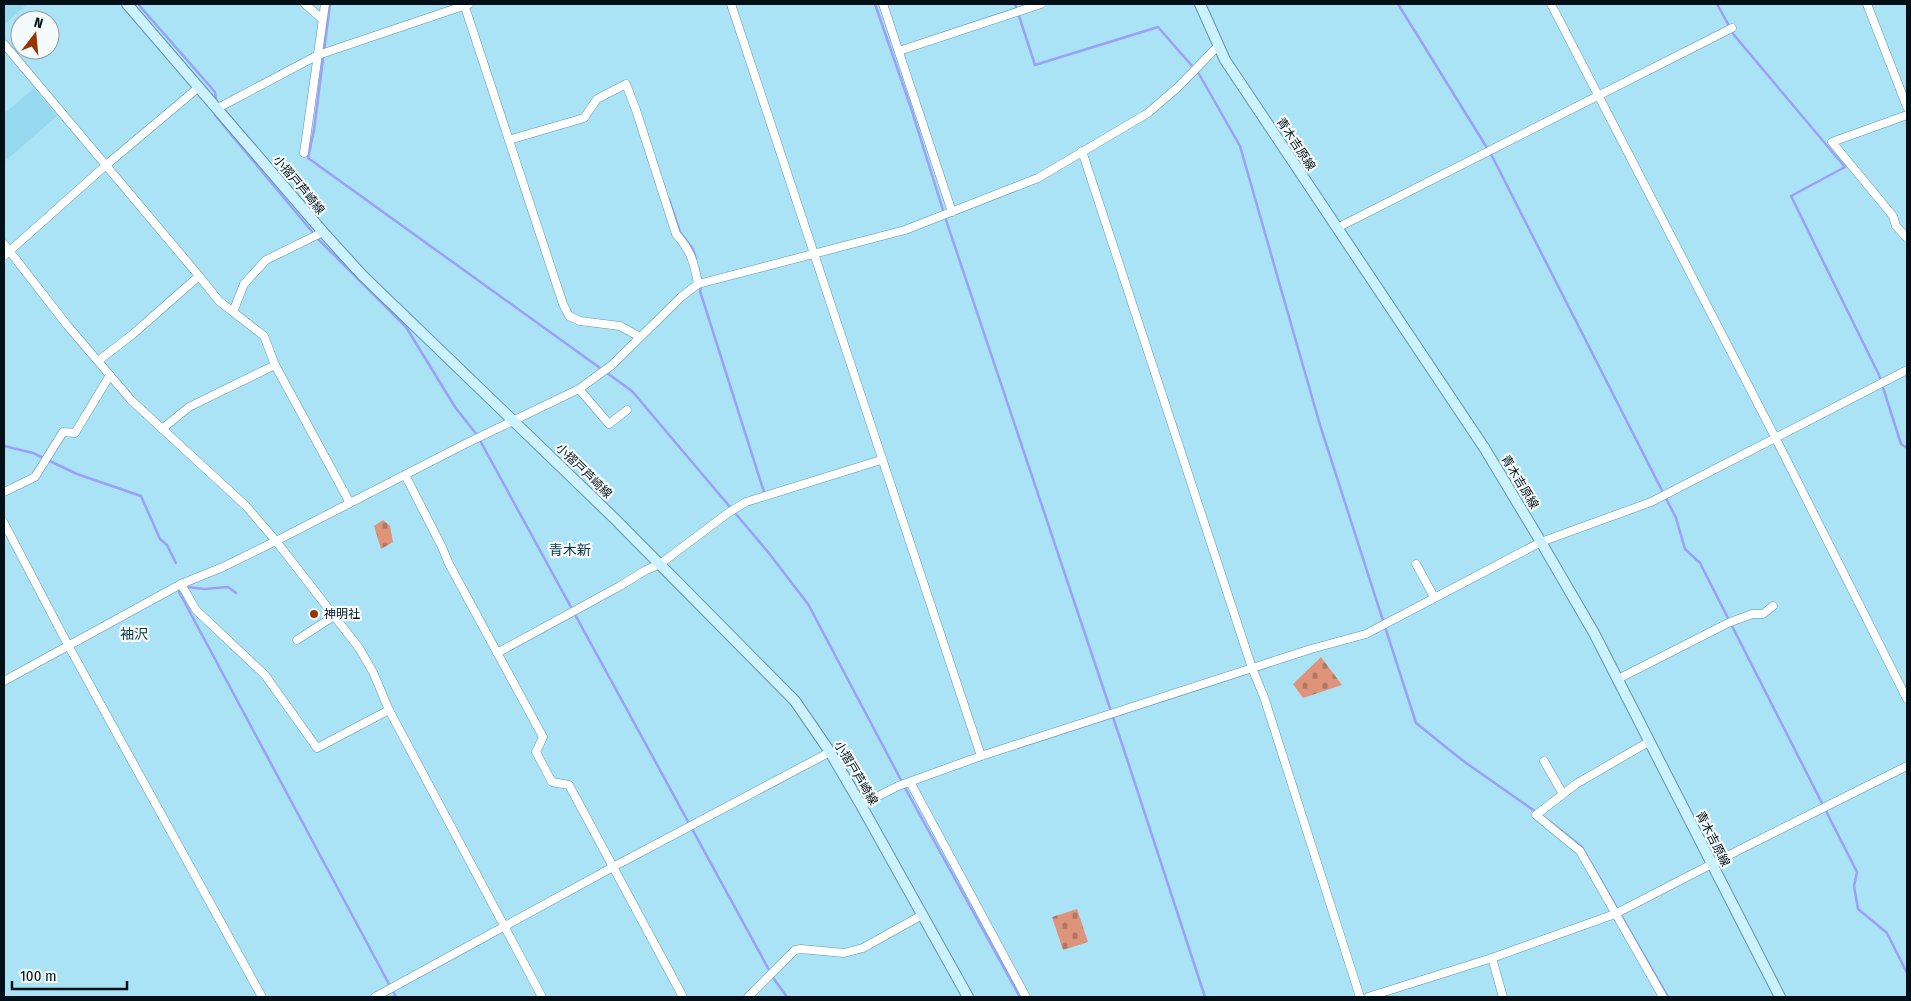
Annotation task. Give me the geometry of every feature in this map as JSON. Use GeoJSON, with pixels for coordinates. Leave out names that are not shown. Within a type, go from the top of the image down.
{"type":"FeatureCollection","features":[{"type":"Feature","properties":{"kind":"main road","name":"小摺戸芦崎線"},"geometry":{"type":"LineString","coordinates":[[127,4],[362,275],[514,420],[795,701],[830,752],[861,805],[968,997]]}},
{"type":"Feature","properties":{"kind":"main road","name":"青木吉原線"},"geometry":{"type":"LineString","coordinates":[[1200,4],[1225,60],[1486,449],[1541,542],[1594,633],[1780,997]]}},
{"type":"Feature","properties":{"kind":"street"},"geometry":{"type":"LineString","coordinates":[[304,4],[322,19]]}},
{"type":"Feature","properties":{"kind":"street"},"geometry":{"type":"LineString","coordinates":[[304,153],[324,4]]}},
{"type":"Feature","properties":{"kind":"street"},"geometry":{"type":"LineString","coordinates":[[218,108],[318,55],[466,4],[563,304],[570,316],[580,320],[620,326],[640,338]]}},
{"type":"Feature","properties":{"kind":"street"},"geometry":{"type":"LineString","coordinates":[[731,4],[981,756]]}},
{"type":"Feature","properties":{"kind":"street"},"geometry":{"type":"LineString","coordinates":[[883,4],[952,212]]}},
{"type":"Feature","properties":{"kind":"street"},"geometry":{"type":"LineString","coordinates":[[899,51],[1041,4]]}},
{"type":"Feature","properties":{"kind":"street"},"geometry":{"type":"LineString","coordinates":[[1551,4],[1775,437],[1907,699]]}},
{"type":"Feature","properties":{"kind":"street"},"geometry":{"type":"LineString","coordinates":[[1867,4],[1907,108]]}},
{"type":"Feature","properties":{"kind":"street"},"geometry":{"type":"LineString","coordinates":[[1337,228],[1732,28]]}},
{"type":"Feature","properties":{"kind":"street"},"geometry":{"type":"LineString","coordinates":[[4,44],[219,301],[264,336],[275,366],[350,503]]}},
{"type":"Feature","properties":{"kind":"street"},"geometry":{"type":"LineString","coordinates":[[4,681],[181,584],[223,567],[579,389],[612,365],[681,297],[698,284],[905,230],[1038,178],[1148,113],[1178,87],[1218,46]]}},
{"type":"Feature","properties":{"kind":"street"},"geometry":{"type":"LineString","coordinates":[[509,140],[584,118],[597,99],[626,84],[676,234],[686,245],[693,258],[698,284]]}},
{"type":"Feature","properties":{"kind":"street"},"geometry":{"type":"LineString","coordinates":[[7,254],[105,166],[199,87]]}},
{"type":"Feature","properties":{"kind":"street"},"geometry":{"type":"LineString","coordinates":[[1907,115],[1832,142],[1893,216],[1896,226],[1907,238]]}},
{"type":"Feature","properties":{"kind":"street"},"geometry":{"type":"LineString","coordinates":[[1082,151],[1252,668],[1264,697],[1360,997]]}},
{"type":"Feature","properties":{"kind":"street"},"geometry":{"type":"LineString","coordinates":[[233,312],[244,284],[266,260],[323,232]]}},
{"type":"Feature","properties":{"kind":"street"},"geometry":{"type":"LineString","coordinates":[[4,244],[7,254],[131,400],[246,506],[276,541],[359,648],[373,672],[389,710],[542,997]]}},
{"type":"Feature","properties":{"kind":"street"},"geometry":{"type":"LineString","coordinates":[[98,361],[133,334],[199,276]]}},
{"type":"Feature","properties":{"kind":"street"},"geometry":{"type":"LineString","coordinates":[[162,429],[189,406],[275,366]]}},
{"type":"Feature","properties":{"kind":"street"},"geometry":{"type":"LineString","coordinates":[[861,805],[910,782],[981,756],[1252,668],[1366,634],[1541,542],[1651,502],[1907,370]]}},
{"type":"Feature","properties":{"kind":"street"},"geometry":{"type":"LineString","coordinates":[[4,492],[35,477],[63,432],[75,433],[110,375]]}},
{"type":"Feature","properties":{"kind":"street"},"geometry":{"type":"LineString","coordinates":[[579,389],[609,424],[627,410]]}},
{"type":"Feature","properties":{"kind":"street"},"geometry":{"type":"LineString","coordinates":[[497,653],[660,564],[728,513],[746,502],[882,460]]}},
{"type":"Feature","properties":{"kind":"street"},"geometry":{"type":"LineString","coordinates":[[405,475],[449,564],[543,737],[536,752],[552,782],[569,785],[684,997]]}},
{"type":"Feature","properties":{"kind":"street"},"geometry":{"type":"LineString","coordinates":[[4,523],[68,645],[262,997]]}},
{"type":"Feature","properties":{"kind":"street"},"geometry":{"type":"LineString","coordinates":[[1416,564],[1434,597]]}},
{"type":"Feature","properties":{"kind":"street"},"geometry":{"type":"LineString","coordinates":[[181,584],[196,610],[265,675],[317,748],[389,710]]}},
{"type":"Feature","properties":{"kind":"street"},"geometry":{"type":"LineString","coordinates":[[1618,679],[1728,623],[1752,614],[1763,614],[1773,606]]}},
{"type":"Feature","properties":{"kind":"street"},"geometry":{"type":"LineString","coordinates":[[297,640],[334,616]]}},
{"type":"Feature","properties":{"kind":"street"},"geometry":{"type":"LineString","coordinates":[[1650,741],[1576,784],[1536,815],[1580,851],[1664,997]]}},
{"type":"Feature","properties":{"kind":"street"},"geometry":{"type":"LineString","coordinates":[[375,997],[613,867],[830,752]]}},
{"type":"Feature","properties":{"kind":"street"},"geometry":{"type":"LineString","coordinates":[[1544,761],[1563,794]]}},
{"type":"Feature","properties":{"kind":"street"},"geometry":{"type":"LineString","coordinates":[[1368,997],[1492,958],[1615,914],[1907,766]]}},
{"type":"Feature","properties":{"kind":"street"},"geometry":{"type":"LineString","coordinates":[[910,782],[1026,997]]}},
{"type":"Feature","properties":{"kind":"street"},"geometry":{"type":"LineString","coordinates":[[748,997],[795,950],[844,952],[863,948],[922,916]]}},
{"type":"Feature","properties":{"kind":"street"},"geometry":{"type":"LineString","coordinates":[[1492,958],[1503,997]]}},
{"type":"Feature","properties":{"kind":"shaded area"},"geometry":{"type":"Polygon","coordinates":[[[4,4],[27,4],[20,10],[10,10],[10,20],[4,25],[4,4]]]}},
{"type":"Feature","properties":{"kind":"shaded area"},"geometry":{"type":"Polygon","coordinates":[[[34,88],[57,116],[4,162],[4,114],[34,88]]]}},
{"type":"Feature","properties":{"kind":"green space"},"geometry":{"type":"Polygon","coordinates":[[[383,520],[390,526],[393,542],[381,549],[374,526],[383,520]]]}},
{"type":"Feature","properties":{"kind":"green space"},"geometry":{"type":"Polygon","coordinates":[[[1321,657],[1342,685],[1303,698],[1293,684],[1321,657]]]}},
{"type":"Feature","properties":{"kind":"green space"},"geometry":{"type":"Polygon","coordinates":[[[1077,909],[1088,942],[1063,950],[1052,917],[1077,909]]]}},
{"type":"Feature","properties":{"kind":"waterway"},"geometry":{"type":"LineString","coordinates":[[138,4],[215,92],[216,101]]}},
{"type":"Feature","properties":{"kind":"waterway"},"geometry":{"type":"LineString","coordinates":[[330,4],[314,130],[308,158],[632,391],[768,552],[808,604],[910,797],[1020,997]]}},
{"type":"Feature","properties":{"kind":"waterway"},"geometry":{"type":"LineString","coordinates":[[875,4],[1205,997]]}},
{"type":"Feature","properties":{"kind":"waterway"},"geometry":{"type":"LineString","coordinates":[[1015,4],[1035,65],[1158,27],[1199,74],[1240,146],[1320,425],[1416,723],[1462,760],[1536,812]]}},
{"type":"Feature","properties":{"kind":"waterway"},"geometry":{"type":"LineString","coordinates":[[1398,4],[1492,156],[1676,518],[1685,549],[1700,563],[1857,872],[1854,886],[1858,909],[1887,933],[1907,973]]}},
{"type":"Feature","properties":{"kind":"waterway"},"geometry":{"type":"LineString","coordinates":[[1717,4],[1734,35],[1845,167],[1791,196],[1879,375],[1901,444],[1907,448]]}},
{"type":"Feature","properties":{"kind":"waterway"},"geometry":{"type":"LineString","coordinates":[[215,112],[215,115],[319,240],[406,327],[455,407],[477,435],[774,979],[787,997]]}},
{"type":"Feature","properties":{"kind":"waterway"},"geometry":{"type":"LineString","coordinates":[[669,199],[680,232],[693,249],[696,259]]}},
{"type":"Feature","properties":{"kind":"waterway"},"geometry":{"type":"LineString","coordinates":[[698,267],[701,281]]}},
{"type":"Feature","properties":{"kind":"waterway"},"geometry":{"type":"LineString","coordinates":[[701,286],[700,291],[764,492]]}},
{"type":"Feature","properties":{"kind":"waterway"},"geometry":{"type":"LineString","coordinates":[[4,446],[33,453],[77,474],[141,496],[160,539],[167,545],[176,563]]}},
{"type":"Feature","properties":{"kind":"waterway"},"geometry":{"type":"LineString","coordinates":[[188,587],[204,589],[228,587],[236,593]]}},
{"type":"Feature","properties":{"kind":"waterway"},"geometry":{"type":"LineString","coordinates":[[178,590],[396,997]]}},
{"type":"Feature","properties":{"kind":"waterway"},"geometry":{"type":"LineString","coordinates":[[1549,821],[1582,847],[1668,997]]}},
{"type":"Feature","properties":{"kind":"place","name":"神明社"},"geometry":{"type":"Point","coordinates":[314,614]}},
{"type":"Feature","properties":{"kind":"district","name":"青木新"},"geometry":{"type":"Point","coordinates":[570,550]}},
{"type":"Feature","properties":{"kind":"district","name":"袖沢"},"geometry":{"type":"Point","coordinates":[134,634]}}]}
